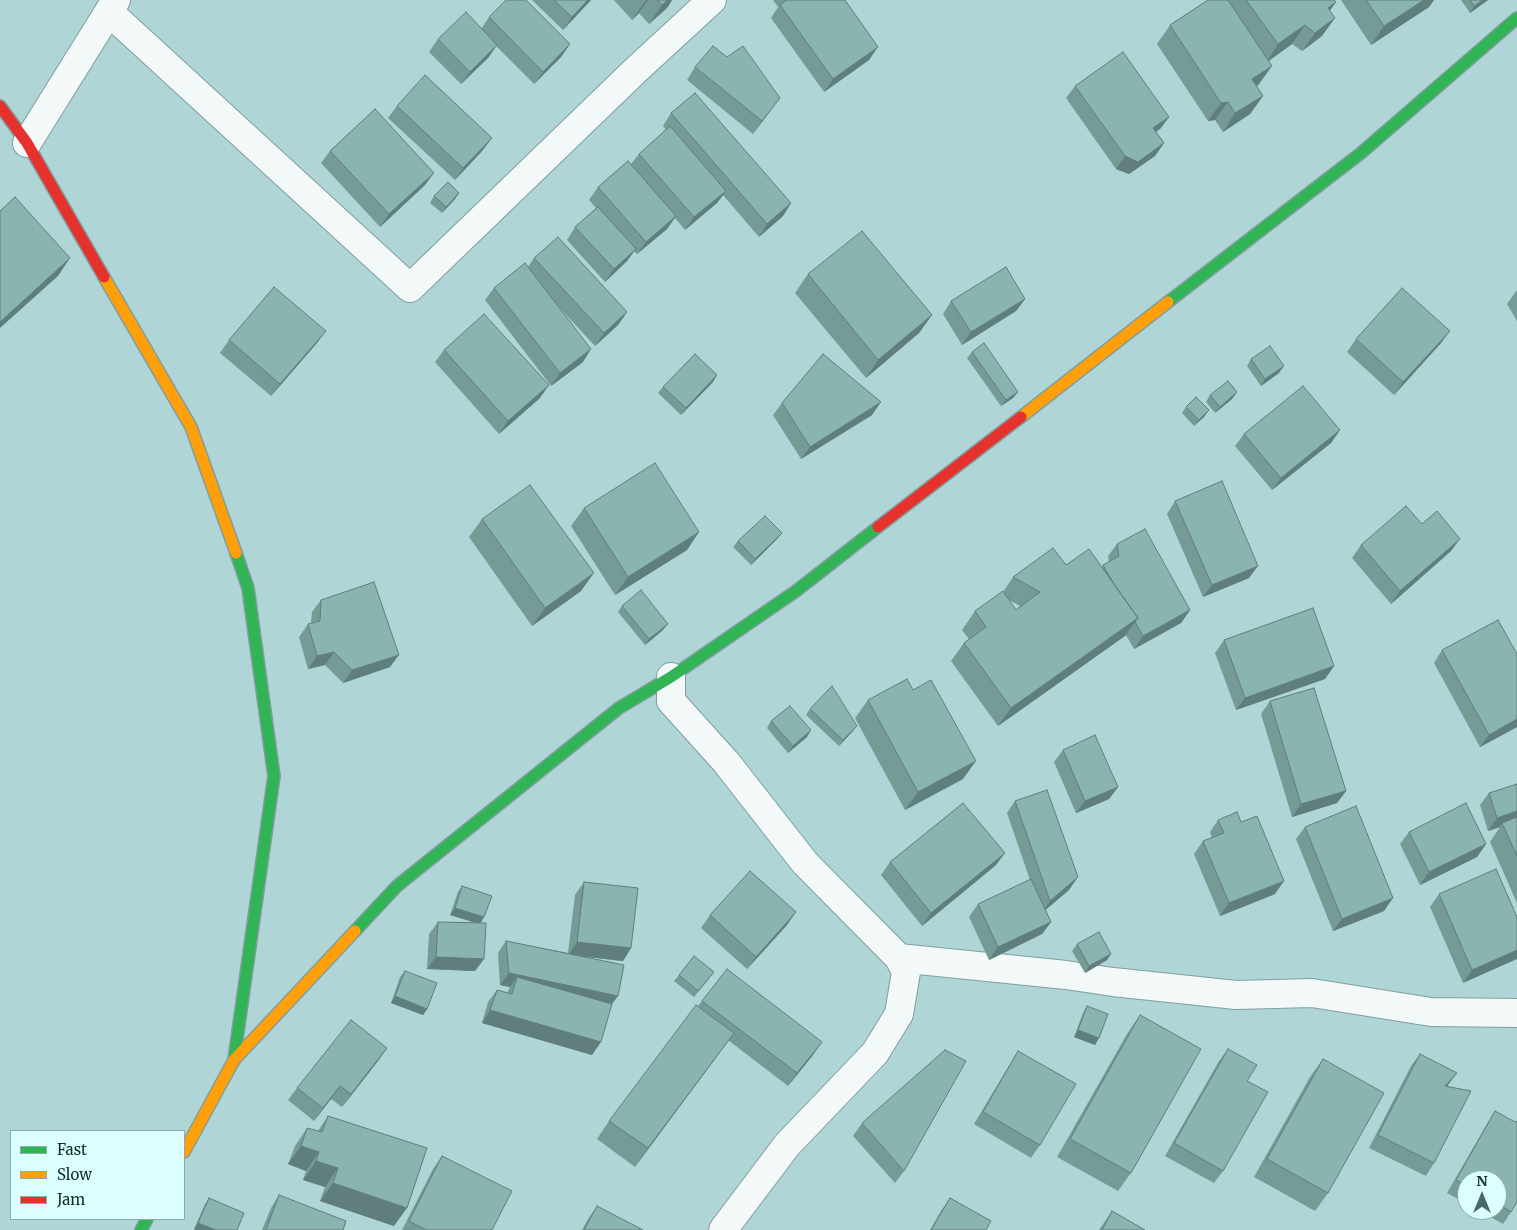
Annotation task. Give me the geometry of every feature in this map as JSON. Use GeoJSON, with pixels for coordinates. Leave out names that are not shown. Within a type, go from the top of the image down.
{"type":"FeatureCollection","features":[{"type":"Feature","properties":{"kind":"street"},"geometry":{"type":"LineString","coordinates":[[27,143],[112,6],[410,288],[637,69],[712,0]]}},
{"type":"Feature","properties":{"kind":"street"},"geometry":{"type":"LineString","coordinates":[[185,1150],[234,1060],[397,886],[619,708],[670,677],[796,591],[1361,153],[1517,18]]}},
{"type":"Feature","properties":{"kind":"street"},"geometry":{"type":"LineString","coordinates":[[0,106],[27,143],[191,427],[248,588],[274,776],[234,1060]]}},
{"type":"Feature","properties":{"kind":"street"},"geometry":{"type":"LineString","coordinates":[[670,677],[671,701],[726,762],[805,863],[900,958],[906,972],[899,1014],[876,1053],[788,1145],[723,1230]]}},
{"type":"Feature","properties":{"kind":"street"},"geometry":{"type":"LineString","coordinates":[[900,958],[1236,995],[1312,994],[1430,1012],[1517,1013]]}},
{"type":"Feature","properties":{"kind":"building"},"geometry":{"type":"Polygon","coordinates":[[[506,0],[526,0],[570,44],[543,72],[489,17],[506,0]]]}},
{"type":"Feature","properties":{"kind":"building"},"geometry":{"type":"Polygon","coordinates":[[[554,0],[588,0],[572,17],[554,0]]]}},
{"type":"Feature","properties":{"kind":"building"},"geometry":{"type":"Polygon","coordinates":[[[657,0],[668,0],[662,5],[657,0]]]}},
{"type":"Feature","properties":{"kind":"building"},"geometry":{"type":"Polygon","coordinates":[[[787,0],[845,0],[878,47],[833,79],[780,5],[787,0]]]}},
{"type":"Feature","properties":{"kind":"building"},"geometry":{"type":"Polygon","coordinates":[[[1208,0],[1228,0],[1272,66],[1252,79],[1263,96],[1235,113],[1228,102],[1221,103],[1170,25],[1208,0]]]}},
{"type":"Feature","properties":{"kind":"building"},"geometry":{"type":"Polygon","coordinates":[[[1246,0],[1334,0],[1336,2],[1328,8],[1335,18],[1315,33],[1305,25],[1278,44],[1246,0]]]}},
{"type":"Feature","properties":{"kind":"building"},"geometry":{"type":"Polygon","coordinates":[[[1366,0],[1424,0],[1384,26],[1366,0]]]}},
{"type":"Feature","properties":{"kind":"building"},"geometry":{"type":"Polygon","coordinates":[[[1470,0],[1483,0],[1474,6],[1470,0]]]}},
{"type":"Feature","properties":{"kind":"building"},"geometry":{"type":"Polygon","coordinates":[[[466,12],[497,45],[470,72],[438,39],[466,12]]]}},
{"type":"Feature","properties":{"kind":"building"},"geometry":{"type":"Polygon","coordinates":[[[713,46],[727,57],[743,46],[780,98],[762,121],[695,67],[713,46]]]}},
{"type":"Feature","properties":{"kind":"building"},"geometry":{"type":"Polygon","coordinates":[[[1123,52],[1169,117],[1153,128],[1164,143],[1138,162],[1125,156],[1075,86],[1123,52]]]}},
{"type":"Feature","properties":{"kind":"building"},"geometry":{"type":"Polygon","coordinates":[[[425,75],[492,138],[463,168],[397,106],[425,75]]]}},
{"type":"Feature","properties":{"kind":"building"},"geometry":{"type":"Polygon","coordinates":[[[695,93],[791,203],[767,224],[671,113],[695,93]]]}},
{"type":"Feature","properties":{"kind":"building"},"geometry":{"type":"Polygon","coordinates":[[[375,109],[434,173],[389,214],[330,151],[375,109]]]}},
{"type":"Feature","properties":{"kind":"building"},"geometry":{"type":"Polygon","coordinates":[[[670,126],[726,191],[694,217],[639,154],[670,126]]]}},
{"type":"Feature","properties":{"kind":"building"},"geometry":{"type":"Polygon","coordinates":[[[628,161],[676,216],[646,242],[598,187],[628,161]]]}},
{"type":"Feature","properties":{"kind":"building"},"geometry":{"type":"Polygon","coordinates":[[[448,182],[459,193],[446,207],[434,196],[448,182]]]}},
{"type":"Feature","properties":{"kind":"building"},"geometry":{"type":"Polygon","coordinates":[[[15,197],[70,258],[0,322],[0,211],[15,197]]]}},
{"type":"Feature","properties":{"kind":"building"},"geometry":{"type":"Polygon","coordinates":[[[598,207],[636,249],[614,269],[575,227],[598,207]]]}},
{"type":"Feature","properties":{"kind":"building"},"geometry":{"type":"Polygon","coordinates":[[[862,231],[932,315],[878,360],[808,274],[862,231]]]}},
{"type":"Feature","properties":{"kind":"building"},"geometry":{"type":"Polygon","coordinates":[[[558,237],[627,312],[604,333],[534,258],[558,237]]]}},
{"type":"Feature","properties":{"kind":"building"},"geometry":{"type":"Polygon","coordinates":[[[525,263],[591,349],[560,373],[494,288],[525,263]]]}},
{"type":"Feature","properties":{"kind":"building"},"geometry":{"type":"Polygon","coordinates":[[[1006,267],[1025,299],[971,332],[951,301],[1006,267]]]}},
{"type":"Feature","properties":{"kind":"building"},"geometry":{"type":"Polygon","coordinates":[[[274,287],[326,331],[280,384],[229,340],[274,287]]]}},
{"type":"Feature","properties":{"kind":"building"},"geometry":{"type":"Polygon","coordinates":[[[1402,288],[1450,331],[1403,382],[1356,339],[1402,288]]]}},
{"type":"Feature","properties":{"kind":"building"},"geometry":{"type":"Polygon","coordinates":[[[484,314],[549,385],[508,421],[444,350],[484,314]]]}},
{"type":"Feature","properties":{"kind":"building"},"geometry":{"type":"Polygon","coordinates":[[[984,343],[1018,392],[1006,400],[972,352],[984,343]]]}},
{"type":"Feature","properties":{"kind":"building"},"geometry":{"type":"Polygon","coordinates":[[[1270,346],[1284,366],[1265,379],[1251,359],[1270,346]]]}},
{"type":"Feature","properties":{"kind":"building"},"geometry":{"type":"Polygon","coordinates":[[[695,354],[717,375],[686,408],[663,387],[695,354]]]}},
{"type":"Feature","properties":{"kind":"building"},"geometry":{"type":"Polygon","coordinates":[[[823,354],[881,402],[810,447],[782,403],[823,354]]]}},
{"type":"Feature","properties":{"kind":"building"},"geometry":{"type":"Polygon","coordinates":[[[1228,381],[1237,392],[1220,407],[1210,395],[1228,381]]]}},
{"type":"Feature","properties":{"kind":"building"},"geometry":{"type":"Polygon","coordinates":[[[1303,386],[1340,430],[1281,478],[1244,434],[1303,386]]]}},
{"type":"Feature","properties":{"kind":"building"},"geometry":{"type":"Polygon","coordinates":[[[1196,397],[1209,410],[1199,420],[1186,407],[1196,397]]]}},
{"type":"Feature","properties":{"kind":"building"},"geometry":{"type":"Polygon","coordinates":[[[655,463],[699,532],[628,577],[584,508],[655,463]]]}},
{"type":"Feature","properties":{"kind":"building"},"geometry":{"type":"Polygon","coordinates":[[[1222,481],[1258,566],[1212,585],[1175,501],[1222,481]]]}},
{"type":"Feature","properties":{"kind":"building"},"geometry":{"type":"Polygon","coordinates":[[[530,485],[594,573],[545,608],[482,519],[530,485]]]}},
{"type":"Feature","properties":{"kind":"building"},"geometry":{"type":"Polygon","coordinates":[[[1406,506],[1422,524],[1437,511],[1460,539],[1400,591],[1361,545],[1406,506]]]}},
{"type":"Feature","properties":{"kind":"building"},"geometry":{"type":"Polygon","coordinates":[[[765,516],[782,533],[755,559],[738,541],[765,516]]]}},
{"type":"Feature","properties":{"kind":"building"},"geometry":{"type":"Polygon","coordinates":[[[1145,529],[1190,610],[1143,636],[1135,622],[1138,618],[1103,565],[1119,556],[1117,544],[1145,529]]]}},
{"type":"Feature","properties":{"kind":"building"},"geometry":{"type":"Polygon","coordinates":[[[1053,548],[1066,565],[1089,549],[1138,618],[1011,708],[964,643],[986,627],[975,611],[1003,591],[1016,610],[1040,592],[1013,577],[1053,548]]]}},
{"type":"Feature","properties":{"kind":"building"},"geometry":{"type":"Polygon","coordinates":[[[374,582],[399,655],[352,670],[334,652],[317,656],[308,624],[320,621],[321,600],[374,582]]]}},
{"type":"Feature","properties":{"kind":"building"},"geometry":{"type":"Polygon","coordinates":[[[641,590],[668,624],[649,639],[622,606],[641,590]]]}},
{"type":"Feature","properties":{"kind":"building"},"geometry":{"type":"Polygon","coordinates":[[[1313,608],[1334,666],[1245,698],[1224,640],[1313,608]]]}},
{"type":"Feature","properties":{"kind":"building"},"geometry":{"type":"Polygon","coordinates":[[[1498,620],[1517,654],[1517,719],[1489,735],[1442,650],[1498,620]]]}},
{"type":"Feature","properties":{"kind":"building"},"geometry":{"type":"Polygon","coordinates":[[[907,679],[913,690],[931,680],[976,761],[918,792],[868,700],[907,679]]]}},
{"type":"Feature","properties":{"kind":"building"},"geometry":{"type":"Polygon","coordinates":[[[832,686],[857,726],[843,740],[810,709],[832,686]]]}},
{"type":"Feature","properties":{"kind":"building"},"geometry":{"type":"Polygon","coordinates":[[[1314,688],[1346,791],[1301,804],[1270,701],[1314,688]]]}},
{"type":"Feature","properties":{"kind":"building"},"geometry":{"type":"Polygon","coordinates":[[[790,706],[811,730],[793,746],[771,721],[790,706]]]}},
{"type":"Feature","properties":{"kind":"building"},"geometry":{"type":"Polygon","coordinates":[[[1095,735],[1118,787],[1085,801],[1063,750],[1095,735]]]}},
{"type":"Feature","properties":{"kind":"building"},"geometry":{"type":"Polygon","coordinates":[[[1517,784],[1517,811],[1497,818],[1489,793],[1517,784]]]}},
{"type":"Feature","properties":{"kind":"building"},"geometry":{"type":"Polygon","coordinates":[[[1047,790],[1078,877],[1050,901],[1015,801],[1047,790]]]}},
{"type":"Feature","properties":{"kind":"building"},"geometry":{"type":"Polygon","coordinates":[[[963,803],[1005,853],[931,913],[890,862],[963,803]]]}},
{"type":"Feature","properties":{"kind":"building"},"geometry":{"type":"Polygon","coordinates":[[[1466,803],[1486,844],[1429,872],[1409,832],[1466,803]]]}},
{"type":"Feature","properties":{"kind":"building"},"geometry":{"type":"Polygon","coordinates":[[[1356,806],[1393,898],[1342,919],[1305,827],[1356,806]]]}},
{"type":"Feature","properties":{"kind":"building"},"geometry":{"type":"Polygon","coordinates":[[[1237,812],[1241,822],[1257,816],[1284,881],[1229,903],[1203,841],[1224,833],[1218,820],[1237,812]]]}},
{"type":"Feature","properties":{"kind":"building"},"geometry":{"type":"Polygon","coordinates":[[[1517,817],[1517,856],[1502,823],[1517,817]]]}},
{"type":"Feature","properties":{"kind":"building"},"geometry":{"type":"Polygon","coordinates":[[[1496,869],[1517,917],[1517,950],[1472,970],[1439,894],[1496,869]]]}},
{"type":"Feature","properties":{"kind":"building"},"geometry":{"type":"Polygon","coordinates":[[[750,871],[796,912],[756,957],[710,915],[750,871]]]}},
{"type":"Feature","properties":{"kind":"building"},"geometry":{"type":"Polygon","coordinates":[[[1031,879],[1051,922],[998,947],[978,904],[1031,879]]]}},
{"type":"Feature","properties":{"kind":"building"},"geometry":{"type":"Polygon","coordinates":[[[584,882],[638,888],[631,948],[577,942],[584,882]]]}},
{"type":"Feature","properties":{"kind":"building"},"geometry":{"type":"Polygon","coordinates":[[[462,886],[492,896],[484,917],[455,908],[462,886]]]}},
{"type":"Feature","properties":{"kind":"building"},"geometry":{"type":"Polygon","coordinates":[[[438,922],[486,923],[484,959],[436,957],[438,922]]]}},
{"type":"Feature","properties":{"kind":"building"},"geometry":{"type":"Polygon","coordinates":[[[1099,932],[1111,954],[1089,966],[1077,944],[1099,932]]]}},
{"type":"Feature","properties":{"kind":"building"},"geometry":{"type":"Polygon","coordinates":[[[506,941],[624,965],[618,996],[509,973],[506,941]]]}},
{"type":"Feature","properties":{"kind":"building"},"geometry":{"type":"Polygon","coordinates":[[[694,956],[714,972],[698,991],[679,975],[694,956]]]}},
{"type":"Feature","properties":{"kind":"building"},"geometry":{"type":"Polygon","coordinates":[[[727,969],[822,1042],[797,1073],[702,1001],[727,969]]]}},
{"type":"Feature","properties":{"kind":"building"},"geometry":{"type":"Polygon","coordinates":[[[405,971],[437,983],[427,1009],[395,996],[405,971]]]}},
{"type":"Feature","properties":{"kind":"building"},"geometry":{"type":"Polygon","coordinates":[[[517,977],[612,1004],[601,1042],[490,1010],[497,990],[512,994],[517,977]]]}},
{"type":"Feature","properties":{"kind":"building"},"geometry":{"type":"Polygon","coordinates":[[[696,1005],[734,1033],[648,1148],[609,1121],[696,1005]]]}},
{"type":"Feature","properties":{"kind":"building"},"geometry":{"type":"Polygon","coordinates":[[[1087,1006],[1108,1014],[1099,1038],[1078,1030],[1087,1006]]]}},
{"type":"Feature","properties":{"kind":"building"},"geometry":{"type":"Polygon","coordinates":[[[1140,1015],[1201,1049],[1131,1173],[1070,1139],[1140,1015]]]}},
{"type":"Feature","properties":{"kind":"building"},"geometry":{"type":"Polygon","coordinates":[[[351,1020],[387,1048],[351,1094],[340,1086],[323,1108],[297,1088],[351,1020]]]}},
{"type":"Feature","properties":{"kind":"building"},"geometry":{"type":"Polygon","coordinates":[[[1228,1049],[1257,1065],[1247,1081],[1268,1092],[1223,1171],[1174,1143],[1228,1049]]]}},
{"type":"Feature","properties":{"kind":"building"},"geometry":{"type":"Polygon","coordinates":[[[945,1050],[966,1061],[904,1171],[862,1123],[945,1050]]]}},
{"type":"Feature","properties":{"kind":"building"},"geometry":{"type":"Polygon","coordinates":[[[1018,1051],[1076,1084],[1040,1145],[983,1112],[1018,1051]]]}},
{"type":"Feature","properties":{"kind":"building"},"geometry":{"type":"Polygon","coordinates":[[[1420,1054],[1457,1073],[1445,1086],[1471,1091],[1434,1163],[1378,1135],[1420,1054]]]}},
{"type":"Feature","properties":{"kind":"building"},"geometry":{"type":"Polygon","coordinates":[[[1323,1059],[1384,1093],[1328,1193],[1267,1159],[1323,1059]]]}},
{"type":"Feature","properties":{"kind":"building"},"geometry":{"type":"Polygon","coordinates":[[[1495,1111],[1515,1122],[1517,1121],[1517,1202],[1511,1212],[1507,1209],[1507,1170],[1462,1170],[1495,1111]]]}},
{"type":"Feature","properties":{"kind":"building"},"geometry":{"type":"Polygon","coordinates":[[[328,1116],[427,1148],[407,1208],[333,1183],[338,1168],[316,1161],[319,1152],[301,1146],[307,1128],[322,1132],[328,1116]]]}},
{"type":"Feature","properties":{"kind":"building"},"geometry":{"type":"Polygon","coordinates":[[[442,1156],[512,1191],[492,1230],[426,1230],[409,1221],[442,1156]]]}},
{"type":"Feature","properties":{"kind":"building"},"geometry":{"type":"Polygon","coordinates":[[[279,1195],[346,1221],[343,1230],[266,1230],[279,1195]]]}},
{"type":"Feature","properties":{"kind":"building"},"geometry":{"type":"Polygon","coordinates":[[[209,1198],[244,1213],[237,1230],[216,1230],[198,1223],[209,1198]]]}},
{"type":"Feature","properties":{"kind":"building"},"geometry":{"type":"Polygon","coordinates":[[[950,1198],[991,1221],[986,1230],[931,1230],[950,1198]]]}},
{"type":"Feature","properties":{"kind":"building"},"geometry":{"type":"Polygon","coordinates":[[[597,1206],[643,1230],[584,1230],[597,1206]]]}},
{"type":"Feature","properties":{"kind":"building"},"geometry":{"type":"Polygon","coordinates":[[[1112,1211],[1145,1230],[1102,1230],[1112,1211]]]}},
{"type":"Feature","properties":{"kind":"traffic: fast"},"geometry":{"type":"LineString","coordinates":[[1168,302],[1361,153],[1517,18]]}},
{"type":"Feature","properties":{"kind":"traffic: fast"},"geometry":{"type":"LineString","coordinates":[[355,931],[397,886],[619,708],[671,677],[796,591],[878,527]]}},
{"type":"Feature","properties":{"kind":"traffic: fast"},"geometry":{"type":"LineString","coordinates":[[234,1060],[274,776],[248,588],[236,553]]}},
{"type":"Feature","properties":{"kind":"traffic: fast"},"geometry":{"type":"LineString","coordinates":[[141,1230],[146,1220]]}},
{"type":"Feature","properties":{"kind":"traffic: slow"},"geometry":{"type":"LineString","coordinates":[[104,277],[191,427],[236,553]]}},
{"type":"Feature","properties":{"kind":"traffic: slow"},"geometry":{"type":"LineString","coordinates":[[1021,417],[1168,302]]}},
{"type":"Feature","properties":{"kind":"traffic: slow"},"geometry":{"type":"LineString","coordinates":[[185,1150],[234,1060],[355,931]]}},
{"type":"Feature","properties":{"kind":"traffic: jam"},"geometry":{"type":"LineString","coordinates":[[0,106],[27,143],[104,277]]}},
{"type":"Feature","properties":{"kind":"traffic: jam"},"geometry":{"type":"LineString","coordinates":[[878,527],[1021,417]]}}]}
